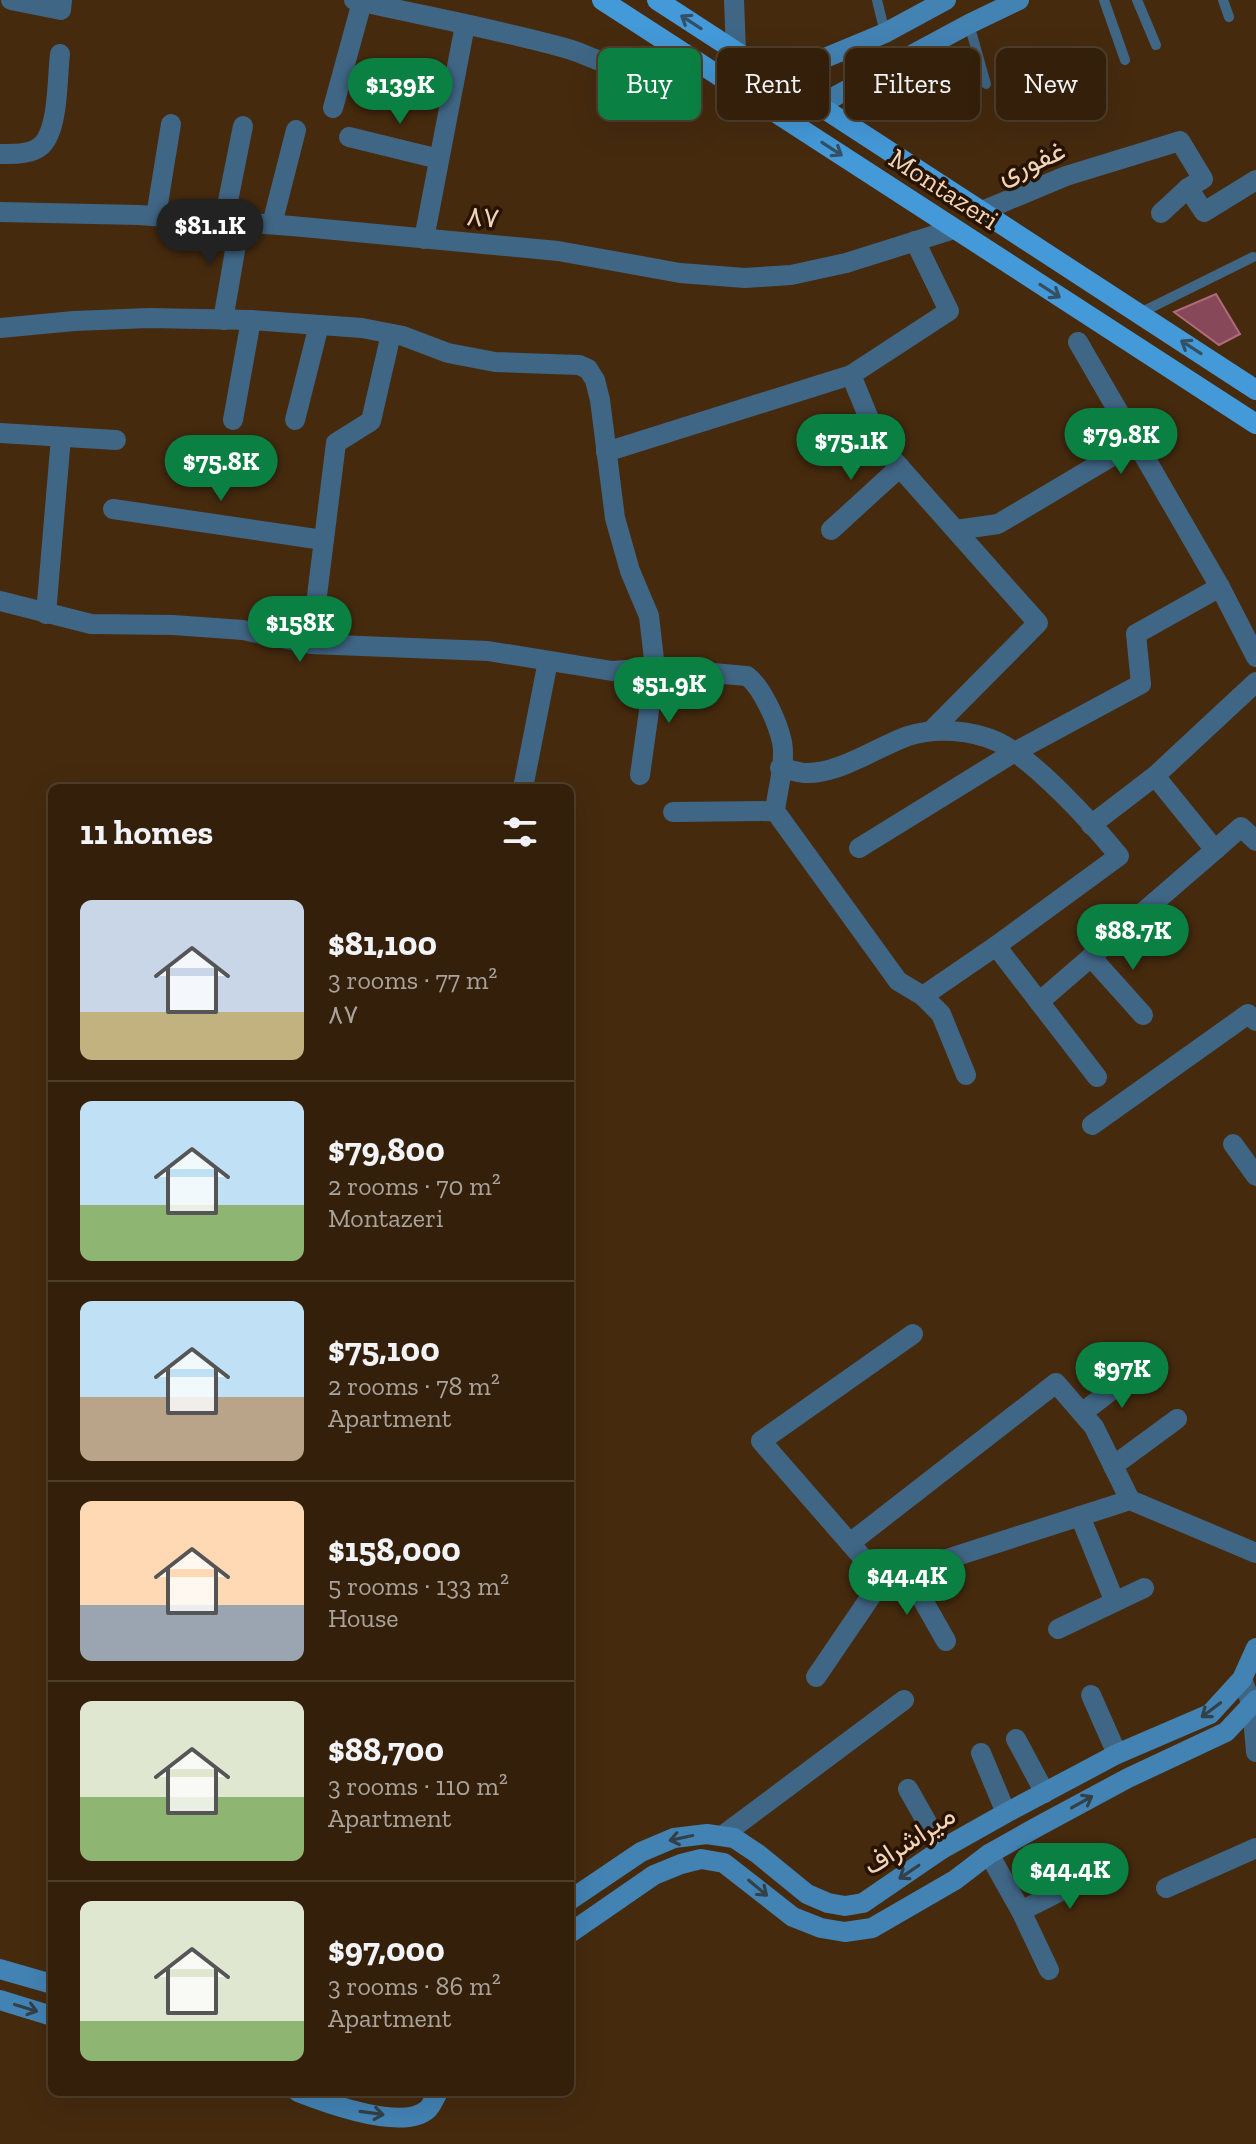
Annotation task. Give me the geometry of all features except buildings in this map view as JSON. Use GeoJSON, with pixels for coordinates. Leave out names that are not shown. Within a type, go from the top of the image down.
{"type":"FeatureCollection","features":[{"type":"Feature","properties":{"kind":"main road","name":"Montazeri"},"geometry":{"type":"LineString","coordinates":[[602,0],[1256,424]]}},
{"type":"Feature","properties":{"kind":"main road","name":"Montazeri"},"geometry":{"type":"LineString","coordinates":[[657,0],[730,48]]}},
{"type":"Feature","properties":{"kind":"main road","name":"Montazeri"},"geometry":{"type":"LineString","coordinates":[[829,114],[1256,390]]}},
{"type":"Feature","properties":{"kind":"street"},"geometry":{"type":"LineString","coordinates":[[11,0],[61,10],[62,0]]}},
{"type":"Feature","properties":{"kind":"street"},"geometry":{"type":"LineString","coordinates":[[734,0],[736,48]]}},
{"type":"Feature","properties":{"kind":"street"},"geometry":{"type":"LineString","coordinates":[[829,56],[885,33],[946,0]]}},
{"type":"Feature","properties":{"kind":"street"},"geometry":{"type":"LineString","coordinates":[[829,100],[1019,0]]}},
{"type":"Feature","properties":{"kind":"street"},"geometry":{"type":"LineString","coordinates":[[333,108],[358,1],[568,49],[604,64],[625,67],[643,66],[658,60],[671,45]]}},
{"type":"Feature","properties":{"kind":"street"},"geometry":{"type":"LineString","coordinates":[[424,239],[465,25]]}},
{"type":"Feature","properties":{"kind":"street"},"geometry":{"type":"LineString","coordinates":[[0,154],[30,152],[41,145],[49,134],[60,54]]}},
{"type":"Feature","properties":{"kind":"street"},"geometry":{"type":"LineString","coordinates":[[156,216],[171,124]]}},
{"type":"Feature","properties":{"kind":"street"},"geometry":{"type":"LineString","coordinates":[[223,320],[243,126]]}},
{"type":"Feature","properties":{"kind":"street"},"geometry":{"type":"LineString","coordinates":[[272,224],[296,130]]}},
{"type":"Feature","properties":{"kind":"street"},"geometry":{"type":"LineString","coordinates":[[349,137],[439,159]]}},
{"type":"Feature","properties":{"kind":"street","name":"غفوری"},"geometry":{"type":"LineString","coordinates":[[982,211],[1066,176],[1180,141],[1203,179],[1188,188]]}},
{"type":"Feature","properties":{"kind":"street"},"geometry":{"type":"LineString","coordinates":[[1161,213],[1188,188],[1204,212],[1256,180]]}},
{"type":"Feature","properties":{"kind":"street","name":"۸۷"},"geometry":{"type":"LineString","coordinates":[[0,212],[156,216],[272,224],[558,251],[680,273],[745,278],[791,275],[846,263],[954,229]]}},
{"type":"Feature","properties":{"kind":"street"},"geometry":{"type":"LineString","coordinates":[[606,452],[851,375],[949,311],[915,241]]}},
{"type":"Feature","properties":{"kind":"street"},"geometry":{"type":"LineString","coordinates":[[0,328],[134,319],[251,320],[362,328],[448,353],[495,362],[579,365],[588,369],[595,380],[600,400],[615,518],[630,571],[649,616],[655,668],[640,775]]}},
{"type":"Feature","properties":{"kind":"street"},"geometry":{"type":"LineString","coordinates":[[233,420],[251,320]]}},
{"type":"Feature","properties":{"kind":"street"},"geometry":{"type":"LineString","coordinates":[[295,420],[319,325]]}},
{"type":"Feature","properties":{"kind":"street"},"geometry":{"type":"LineString","coordinates":[[311,644],[336,443],[371,421],[391,334]]}},
{"type":"Feature","properties":{"kind":"street"},"geometry":{"type":"LineString","coordinates":[[1078,342],[1220,587],[1256,657]]}},
{"type":"Feature","properties":{"kind":"street"},"geometry":{"type":"LineString","coordinates":[[851,375],[880,445],[1038,623],[931,731]]}},
{"type":"Feature","properties":{"kind":"street"},"geometry":{"type":"LineString","coordinates":[[0,433],[116,440]]}},
{"type":"Feature","properties":{"kind":"street"},"geometry":{"type":"LineString","coordinates":[[46,614],[61,437]]}},
{"type":"Feature","properties":{"kind":"street"},"geometry":{"type":"LineString","coordinates":[[956,530],[998,524],[1136,442]]}},
{"type":"Feature","properties":{"kind":"street"},"geometry":{"type":"LineString","coordinates":[[831,530],[900,467]]}},
{"type":"Feature","properties":{"kind":"street"},"geometry":{"type":"LineString","coordinates":[[113,509],[323,540]]}},
{"type":"Feature","properties":{"kind":"street"},"geometry":{"type":"LineString","coordinates":[[859,848],[1013,753],[1141,684],[1136,634],[1220,587]]}},
{"type":"Feature","properties":{"kind":"street"},"geometry":{"type":"LineString","coordinates":[[0,601],[91,624],[243,630],[311,644],[488,651],[612,671],[655,668],[747,676],[755,682],[782,744],[775,811],[898,981],[923,996],[941,1014],[966,1075]]}},
{"type":"Feature","properties":{"kind":"street"},"geometry":{"type":"LineString","coordinates":[[524,784],[548,661]]}},
{"type":"Feature","properties":{"kind":"street"},"geometry":{"type":"LineString","coordinates":[[1091,825],[1155,776],[1256,682]]}},
{"type":"Feature","properties":{"kind":"street"},"geometry":{"type":"LineString","coordinates":[[780,768],[805,773],[824,770],[909,736],[931,731],[958,732],[984,738],[998,742],[1030,764],[1119,856],[923,996]]}},
{"type":"Feature","properties":{"kind":"street"},"geometry":{"type":"LineString","coordinates":[[1155,776],[1215,850]]}},
{"type":"Feature","properties":{"kind":"street"},"geometry":{"type":"LineString","coordinates":[[673,812],[775,811]]}},
{"type":"Feature","properties":{"kind":"street"},"geometry":{"type":"LineString","coordinates":[[1039,1002],[1241,827],[1256,841]]}},
{"type":"Feature","properties":{"kind":"street"},"geometry":{"type":"LineString","coordinates":[[996,946],[1097,1077]]}},
{"type":"Feature","properties":{"kind":"street"},"geometry":{"type":"LineString","coordinates":[[1091,957],[1143,1015]]}},
{"type":"Feature","properties":{"kind":"street"},"geometry":{"type":"LineString","coordinates":[[1092,1125],[1248,1014],[1256,1021]]}},
{"type":"Feature","properties":{"kind":"street"},"geometry":{"type":"LineString","coordinates":[[1233,1144],[1256,1176]]}},
{"type":"Feature","properties":{"kind":"street"},"geometry":{"type":"LineString","coordinates":[[882,1580],[761,1441],[913,1334]]}},
{"type":"Feature","properties":{"kind":"street"},"geometry":{"type":"LineString","coordinates":[[1082,1413],[1135,1372]]}},
{"type":"Feature","properties":{"kind":"street"},"geometry":{"type":"LineString","coordinates":[[850,1543],[1056,1383],[1094,1427],[1130,1500]]}},
{"type":"Feature","properties":{"kind":"street"},"geometry":{"type":"LineString","coordinates":[[1113,1466],[1177,1419]]}},
{"type":"Feature","properties":{"kind":"street"},"geometry":{"type":"LineString","coordinates":[[816,1677],[882,1580],[1130,1500],[1256,1553]]}},
{"type":"Feature","properties":{"kind":"street"},"geometry":{"type":"LineString","coordinates":[[1080,1516],[1114,1600]]}},
{"type":"Feature","properties":{"kind":"street"},"geometry":{"type":"LineString","coordinates":[[907,1572],[946,1641]]}},
{"type":"Feature","properties":{"kind":"street"},"geometry":{"type":"LineString","coordinates":[[1058,1629],[1144,1588]]}},
{"type":"Feature","properties":{"kind":"street","name":"میراشراف"},"geometry":{"type":"LineString","coordinates":[[574,1897],[641,1852],[674,1838],[707,1834],[734,1838],[807,1894],[845,1906],[863,1903],[942,1849],[1006,1813],[1117,1754],[1210,1714],[1242,1679],[1256,1648]]}},
{"type":"Feature","properties":{"kind":"street"},"geometry":{"type":"LineString","coordinates":[[1242,1679],[1254,1702],[1256,1752]]}},
{"type":"Feature","properties":{"kind":"street"},"geometry":{"type":"LineString","coordinates":[[1091,1695],[1117,1754]]}},
{"type":"Feature","properties":{"kind":"street"},"geometry":{"type":"LineString","coordinates":[[722,1836],[904,1700]]}},
{"type":"Feature","properties":{"kind":"street","name":"میراشراف"},"geometry":{"type":"LineString","coordinates":[[574,1930],[654,1875],[701,1859],[724,1863],[793,1917],[821,1928],[845,1932],[872,1928],[1037,1827],[1128,1778],[1226,1732],[1254,1702]]}},
{"type":"Feature","properties":{"kind":"street"},"geometry":{"type":"LineString","coordinates":[[1016,1739],[1045,1793]]}},
{"type":"Feature","properties":{"kind":"street"},"geometry":{"type":"LineString","coordinates":[[981,1753],[1006,1813]]}},
{"type":"Feature","properties":{"kind":"street"},"geometry":{"type":"LineString","coordinates":[[908,1789],[942,1849]]}},
{"type":"Feature","properties":{"kind":"street"},"geometry":{"type":"LineString","coordinates":[[1025,1803],[1037,1827]]}},
{"type":"Feature","properties":{"kind":"street"},"geometry":{"type":"LineString","coordinates":[[1166,1888],[1256,1848]]}},
{"type":"Feature","properties":{"kind":"street"},"geometry":{"type":"LineString","coordinates":[[989,1854],[1049,1970]]}},
{"type":"Feature","properties":{"kind":"street"},"geometry":{"type":"LineString","coordinates":[[1021,1911],[1098,1872]]}},
{"type":"Feature","properties":{"kind":"street"},"geometry":{"type":"LineString","coordinates":[[0,1969],[48,1983]]}},
{"type":"Feature","properties":{"kind":"street"},"geometry":{"type":"LineString","coordinates":[[0,2000],[48,2015]]}},
{"type":"Feature","properties":{"kind":"street"},"geometry":{"type":"LineString","coordinates":[[320,2096],[342,2109],[406,2118],[428,2110],[436,2096]]}},
{"type":"Feature","properties":{"kind":"lane"},"geometry":{"type":"LineString","coordinates":[[877,0],[885,33]]}},
{"type":"Feature","properties":{"kind":"lane"},"geometry":{"type":"LineString","coordinates":[[1104,0],[1125,60]]}},
{"type":"Feature","properties":{"kind":"lane"},"geometry":{"type":"LineString","coordinates":[[1137,0],[1156,45]]}},
{"type":"Feature","properties":{"kind":"lane"},"geometry":{"type":"LineString","coordinates":[[1223,0],[1229,17]]}},
{"type":"Feature","properties":{"kind":"lane"},"geometry":{"type":"LineString","coordinates":[[969,24],[986,84]]}},
{"type":"Feature","properties":{"kind":"lane"},"geometry":{"type":"LineString","coordinates":[[1139,314],[1253,257]]}}]}
